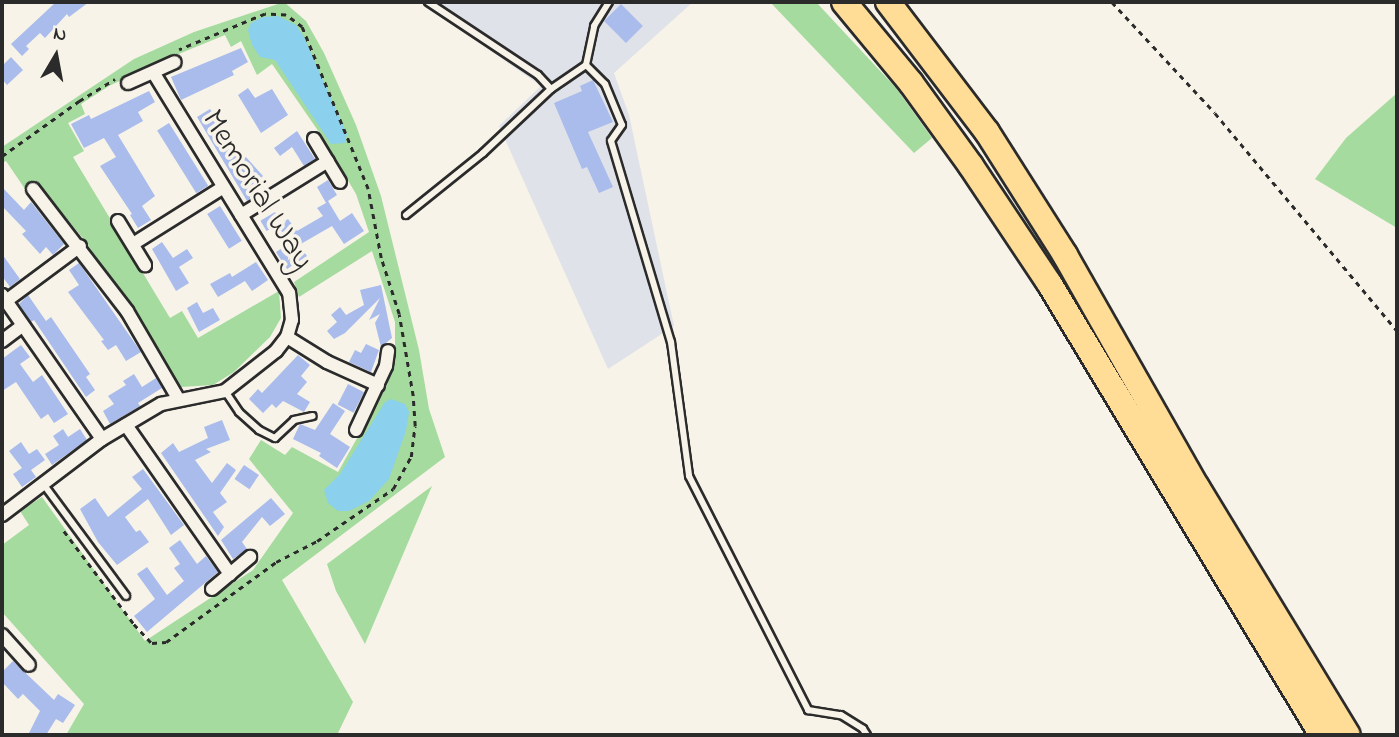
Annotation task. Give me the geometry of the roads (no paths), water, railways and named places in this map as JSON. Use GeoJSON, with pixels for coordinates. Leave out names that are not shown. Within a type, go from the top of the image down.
{"type":"FeatureCollection","features":[{"type":"Feature","properties":{"kind":"highway"},"geometry":{"type":"LineString","coordinates":[[844,2],[911,83],[1049,283],[1322,735]]}},
{"type":"Feature","properties":{"kind":"highway"},"geometry":{"type":"LineString","coordinates":[[888,2],[986,132],[1059,245],[1197,487],[1348,735]]}},
{"type":"Feature","properties":{"kind":"street"},"geometry":{"type":"LineString","coordinates":[[124,80],[153,72],[171,58]]}},
{"type":"Feature","properties":{"kind":"street","name":"Memorial Way"},"geometry":{"type":"LineString","coordinates":[[153,72],[289,293],[292,320],[287,337]]}},
{"type":"Feature","properties":{"kind":"street"},"geometry":{"type":"LineString","coordinates":[[314,139],[340,182]]}},
{"type":"Feature","properties":{"kind":"street"},"geometry":{"type":"LineString","coordinates":[[241,215],[328,161]]}},
{"type":"Feature","properties":{"kind":"street"},"geometry":{"type":"LineString","coordinates":[[133,244],[222,188]]}},
{"type":"Feature","properties":{"kind":"street"},"geometry":{"type":"LineString","coordinates":[[33,189],[80,246],[127,311],[179,400]]}},
{"type":"Feature","properties":{"kind":"street"},"geometry":{"type":"LineString","coordinates":[[118,221],[145,265]]}},
{"type":"Feature","properties":{"kind":"street"},"geometry":{"type":"LineString","coordinates":[[80,246],[4,299],[102,439]]}},
{"type":"Feature","properties":{"kind":"street"},"geometry":{"type":"LineString","coordinates":[[2,341],[22,326]]}},
{"type":"Feature","properties":{"kind":"street"},"geometry":{"type":"LineString","coordinates":[[2,515],[102,439],[161,404],[225,391],[276,351],[287,337],[327,362],[378,385]]}},
{"type":"Feature","properties":{"kind":"street"},"geometry":{"type":"LineString","coordinates":[[356,430],[386,366],[388,351]]}},
{"type":"Feature","properties":{"kind":"street"},"geometry":{"type":"LineString","coordinates":[[126,425],[230,574]]}},
{"type":"Feature","properties":{"kind":"street"},"geometry":{"type":"LineString","coordinates":[[212,589],[250,557]]}},
{"type":"Feature","properties":{"kind":"street"},"geometry":{"type":"LineString","coordinates":[[2,635],[7,652],[29,665]]}},
{"type":"Feature","properties":{"kind":"lane"},"geometry":{"type":"LineString","coordinates":[[428,2],[538,75],[551,89]]}},
{"type":"Feature","properties":{"kind":"lane"},"geometry":{"type":"LineString","coordinates":[[406,215],[483,153],[551,89],[586,65],[594,26],[609,2]]}},
{"type":"Feature","properties":{"kind":"lane"},"geometry":{"type":"LineString","coordinates":[[586,65],[605,84],[622,125],[611,141],[671,342],[689,476],[808,710],[841,715],[863,729],[867,735]]}},
{"type":"Feature","properties":{"kind":"lane"},"geometry":{"type":"LineString","coordinates":[[225,391],[239,412],[259,430],[275,438],[294,419],[313,416]]}},
{"type":"Feature","properties":{"kind":"lane"},"geometry":{"type":"LineString","coordinates":[[44,485],[126,596]]}},
{"type":"Feature","properties":{"kind":"water"},"geometry":{"type":"Polygon","coordinates":[[[278,16],[296,25],[304,37],[347,134],[345,143],[331,144],[275,60],[260,57],[252,45],[248,30],[251,23],[263,17],[278,16]]]}},
{"type":"Feature","properties":{"kind":"water"},"geometry":{"type":"Polygon","coordinates":[[[391,399],[405,404],[409,412],[406,431],[389,479],[369,501],[349,511],[338,511],[328,503],[324,490],[340,474],[385,402],[391,399]]]}}]}
